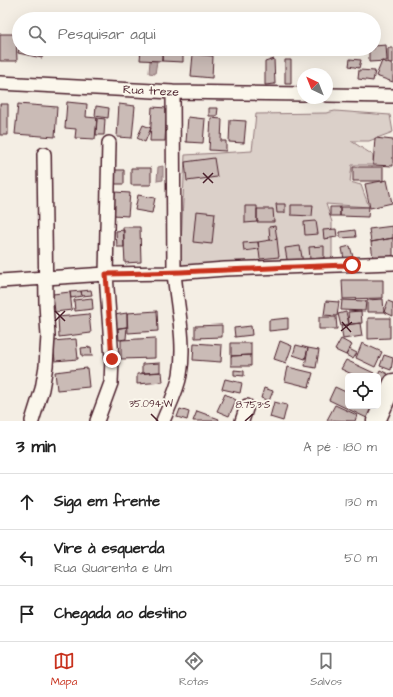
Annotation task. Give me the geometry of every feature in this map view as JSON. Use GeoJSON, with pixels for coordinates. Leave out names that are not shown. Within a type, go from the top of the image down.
{"type":"FeatureCollection","features":[{"type":"Feature","properties":{"kind":"main road"},"geometry":{"type":"LineString","coordinates":[[376,421],[393,383]]}},
{"type":"Feature","properties":{"kind":"street","name":"Rua treze"},"geometry":{"type":"LineString","coordinates":[[0,83],[173,92],[297,94]]}},
{"type":"Feature","properties":{"kind":"street"},"geometry":{"type":"LineString","coordinates":[[163,421],[180,376],[182,361],[180,317],[174,273],[173,92]]}},
{"type":"Feature","properties":{"kind":"street"},"geometry":{"type":"LineString","coordinates":[[333,94],[393,96]]}},
{"type":"Feature","properties":{"kind":"street"},"geometry":{"type":"LineString","coordinates":[[97,421],[111,383],[112,359],[106,274],[109,143]]}},
{"type":"Feature","properties":{"kind":"street"},"geometry":{"type":"LineString","coordinates":[[32,421],[42,388],[46,366],[48,336],[44,154]]}},
{"type":"Feature","properties":{"kind":"street"},"geometry":{"type":"LineString","coordinates":[[0,281],[106,274],[174,273],[225,269],[393,263]]}},
{"type":"Feature","properties":{"kind":"street"},"geometry":{"type":"LineString","coordinates":[[242,421],[247,406]]}},
{"type":"Feature","properties":{"kind":"shaded area"},"geometry":{"type":"Polygon","coordinates":[[[150,61],[157,61],[155,74],[149,73],[150,61]]]}},
{"type":"Feature","properties":{"kind":"shaded area"},"geometry":{"type":"Polygon","coordinates":[[[335,111],[390,115],[393,132],[369,141],[351,141],[373,155],[373,165],[352,165],[350,182],[361,185],[369,207],[326,204],[332,222],[332,261],[180,268],[185,155],[252,151],[256,114],[326,113],[335,111]]]}},
{"type":"Feature","properties":{"kind":"shaded area"},"geometry":{"type":"Polygon","coordinates":[[[163,166],[163,180],[157,181],[158,167],[163,166]]]}},
{"type":"Feature","properties":{"kind":"building"},"geometry":{"type":"Polygon","coordinates":[[[0,34],[12,34],[12,56],[17,56],[17,61],[0,61],[0,34]]]}},
{"type":"Feature","properties":{"kind":"building"},"geometry":{"type":"Polygon","coordinates":[[[381,45],[386,45],[387,61],[369,62],[369,56],[381,56],[381,45]]]}},
{"type":"Feature","properties":{"kind":"building"},"geometry":{"type":"Polygon","coordinates":[[[388,48],[393,48],[393,63],[388,63],[388,48]]]}},
{"type":"Feature","properties":{"kind":"building"},"geometry":{"type":"Polygon","coordinates":[[[32,56],[42,56],[42,58],[32,56]]]}},
{"type":"Feature","properties":{"kind":"building"},"geometry":{"type":"Polygon","coordinates":[[[140,56],[162,56],[162,61],[140,60],[140,56]]]}},
{"type":"Feature","properties":{"kind":"building"},"geometry":{"type":"Polygon","coordinates":[[[162,56],[183,56],[183,62],[162,61],[162,56]]]}},
{"type":"Feature","properties":{"kind":"building"},"geometry":{"type":"Polygon","coordinates":[[[193,56],[213,56],[212,78],[191,76],[193,56]]]}},
{"type":"Feature","properties":{"kind":"building"},"geometry":{"type":"Polygon","coordinates":[[[274,59],[275,84],[265,85],[265,62],[274,59]]]}},
{"type":"Feature","properties":{"kind":"building"},"geometry":{"type":"Polygon","coordinates":[[[350,59],[361,60],[359,68],[349,66],[350,59]]]}},
{"type":"Feature","properties":{"kind":"building"},"geometry":{"type":"Polygon","coordinates":[[[285,60],[291,60],[291,84],[285,84],[285,60]]]}},
{"type":"Feature","properties":{"kind":"building"},"geometry":{"type":"Polygon","coordinates":[[[382,61],[393,65],[393,82],[376,76],[382,61]]]}},
{"type":"Feature","properties":{"kind":"building"},"geometry":{"type":"Polygon","coordinates":[[[359,70],[375,71],[373,81],[358,79],[359,70]]]}},
{"type":"Feature","properties":{"kind":"building"},"geometry":{"type":"Polygon","coordinates":[[[67,102],[87,104],[86,117],[97,118],[95,139],[75,138],[76,129],[65,128],[67,102]]]}},
{"type":"Feature","properties":{"kind":"building"},"geometry":{"type":"Polygon","coordinates":[[[0,104],[8,104],[8,135],[0,135],[0,104]]]}},
{"type":"Feature","properties":{"kind":"building"},"geometry":{"type":"Polygon","coordinates":[[[18,104],[57,107],[55,137],[15,134],[18,104]]]}},
{"type":"Feature","properties":{"kind":"building"},"geometry":{"type":"Polygon","coordinates":[[[119,104],[135,106],[132,138],[117,137],[119,104]]]}},
{"type":"Feature","properties":{"kind":"building"},"geometry":{"type":"Polygon","coordinates":[[[96,106],[109,108],[108,118],[95,116],[96,106]]]}},
{"type":"Feature","properties":{"kind":"building"},"geometry":{"type":"Polygon","coordinates":[[[152,107],[167,108],[165,141],[150,141],[152,107]]]}},
{"type":"Feature","properties":{"kind":"building"},"geometry":{"type":"Polygon","coordinates":[[[209,108],[218,108],[217,116],[209,116],[209,108]]]}},
{"type":"Feature","properties":{"kind":"building"},"geometry":{"type":"Polygon","coordinates":[[[188,117],[205,119],[203,143],[186,142],[188,117]]]}},
{"type":"Feature","properties":{"kind":"building"},"geometry":{"type":"Polygon","coordinates":[[[97,118],[105,119],[104,135],[96,135],[97,118]]]}},
{"type":"Feature","properties":{"kind":"building"},"geometry":{"type":"Polygon","coordinates":[[[211,118],[222,119],[221,141],[226,141],[226,151],[209,150],[211,118]]]}},
{"type":"Feature","properties":{"kind":"building"},"geometry":{"type":"Polygon","coordinates":[[[230,120],[246,121],[244,143],[229,142],[230,120]]]}},
{"type":"Feature","properties":{"kind":"building"},"geometry":{"type":"Polygon","coordinates":[[[143,125],[151,128],[145,142],[137,138],[143,125]]]}},
{"type":"Feature","properties":{"kind":"building"},"geometry":{"type":"Polygon","coordinates":[[[375,138],[393,140],[393,166],[373,165],[375,138]]]}},
{"type":"Feature","properties":{"kind":"building"},"geometry":{"type":"Polygon","coordinates":[[[214,158],[217,177],[187,181],[185,162],[214,158]]]}},
{"type":"Feature","properties":{"kind":"building"},"geometry":{"type":"Polygon","coordinates":[[[353,167],[383,167],[383,181],[353,181],[353,167]]]}},
{"type":"Feature","properties":{"kind":"building"},"geometry":{"type":"Polygon","coordinates":[[[131,168],[151,168],[151,185],[131,185],[131,168]]]}},
{"type":"Feature","properties":{"kind":"building"},"geometry":{"type":"Polygon","coordinates":[[[113,170],[124,170],[124,184],[113,184],[113,170]]]}},
{"type":"Feature","properties":{"kind":"building"},"geometry":{"type":"Polygon","coordinates":[[[387,180],[392,203],[370,208],[365,184],[387,180]]]}},
{"type":"Feature","properties":{"kind":"building"},"geometry":{"type":"Polygon","coordinates":[[[115,192],[130,193],[128,216],[113,215],[115,192]]]}},
{"type":"Feature","properties":{"kind":"building"},"geometry":{"type":"Polygon","coordinates":[[[138,195],[155,198],[152,213],[135,210],[138,195]]]}},
{"type":"Feature","properties":{"kind":"building"},"geometry":{"type":"Polygon","coordinates":[[[276,204],[285,204],[285,213],[277,213],[276,204]]]}},
{"type":"Feature","properties":{"kind":"building"},"geometry":{"type":"Polygon","coordinates":[[[291,205],[313,205],[312,216],[291,215],[291,205]]]}},
{"type":"Feature","properties":{"kind":"building"},"geometry":{"type":"Polygon","coordinates":[[[245,206],[257,206],[257,222],[245,223],[245,206]]]}},
{"type":"Feature","properties":{"kind":"building"},"geometry":{"type":"Polygon","coordinates":[[[330,207],[340,207],[340,216],[330,216],[330,207]]]}},
{"type":"Feature","properties":{"kind":"building"},"geometry":{"type":"Polygon","coordinates":[[[340,207],[369,207],[368,217],[340,216],[340,207]]]}},
{"type":"Feature","properties":{"kind":"building"},"geometry":{"type":"Polygon","coordinates":[[[257,209],[273,209],[274,222],[257,222],[257,209]]]}},
{"type":"Feature","properties":{"kind":"building"},"geometry":{"type":"Polygon","coordinates":[[[196,211],[215,213],[212,244],[193,242],[196,211]]]}},
{"type":"Feature","properties":{"kind":"building"},"geometry":{"type":"Polygon","coordinates":[[[316,221],[318,234],[305,235],[304,222],[316,221]]]}},
{"type":"Feature","properties":{"kind":"building"},"geometry":{"type":"Polygon","coordinates":[[[275,226],[277,239],[270,240],[269,227],[275,226]]]}},
{"type":"Feature","properties":{"kind":"building"},"geometry":{"type":"Polygon","coordinates":[[[393,226],[393,238],[371,242],[369,229],[393,226]]]}},
{"type":"Feature","properties":{"kind":"building"},"geometry":{"type":"Polygon","coordinates":[[[123,227],[140,227],[141,262],[125,263],[123,227]]]}},
{"type":"Feature","properties":{"kind":"building"},"geometry":{"type":"Polygon","coordinates":[[[336,229],[337,237],[324,239],[323,230],[336,229]]]}},
{"type":"Feature","properties":{"kind":"building"},"geometry":{"type":"Polygon","coordinates":[[[124,230],[124,247],[117,247],[116,231],[124,230]]]}},
{"type":"Feature","properties":{"kind":"building"},"geometry":{"type":"Polygon","coordinates":[[[355,230],[356,237],[340,238],[340,232],[355,230]]]}},
{"type":"Feature","properties":{"kind":"building"},"geometry":{"type":"Polygon","coordinates":[[[393,238],[393,256],[373,259],[371,242],[393,238]]]}},
{"type":"Feature","properties":{"kind":"building"},"geometry":{"type":"Polygon","coordinates":[[[277,239],[279,257],[260,259],[258,242],[277,239]]]}},
{"type":"Feature","properties":{"kind":"building"},"geometry":{"type":"Polygon","coordinates":[[[258,242],[259,249],[244,251],[243,243],[258,242]]]}},
{"type":"Feature","properties":{"kind":"building"},"geometry":{"type":"Polygon","coordinates":[[[300,246],[303,263],[288,265],[285,248],[300,246]]]}},
{"type":"Feature","properties":{"kind":"building"},"geometry":{"type":"Polygon","coordinates":[[[324,246],[324,258],[310,259],[309,247],[324,246]]]}},
{"type":"Feature","properties":{"kind":"building"},"geometry":{"type":"Polygon","coordinates":[[[350,246],[353,257],[344,259],[342,248],[350,246]]]}},
{"type":"Feature","properties":{"kind":"building"},"geometry":{"type":"Polygon","coordinates":[[[342,280],[383,280],[383,298],[343,299],[342,280]]]}},
{"type":"Feature","properties":{"kind":"building"},"geometry":{"type":"Polygon","coordinates":[[[91,290],[92,295],[82,296],[81,291],[91,290]]]}},
{"type":"Feature","properties":{"kind":"building"},"geometry":{"type":"Polygon","coordinates":[[[81,291],[82,296],[71,298],[70,292],[81,291]]]}},
{"type":"Feature","properties":{"kind":"building"},"geometry":{"type":"Polygon","coordinates":[[[70,292],[72,310],[55,312],[53,294],[70,292]]]}},
{"type":"Feature","properties":{"kind":"building"},"geometry":{"type":"Polygon","coordinates":[[[92,298],[93,309],[75,311],[74,300],[92,298]]]}},
{"type":"Feature","properties":{"kind":"building"},"geometry":{"type":"Polygon","coordinates":[[[383,299],[384,312],[367,312],[367,300],[383,299]]]}},
{"type":"Feature","properties":{"kind":"building"},"geometry":{"type":"Polygon","coordinates":[[[342,300],[366,301],[365,311],[341,310],[342,300]]]}},
{"type":"Feature","properties":{"kind":"building"},"geometry":{"type":"Polygon","coordinates":[[[326,301],[339,302],[337,316],[324,315],[326,301]]]}},
{"type":"Feature","properties":{"kind":"building"},"geometry":{"type":"Polygon","coordinates":[[[388,301],[393,303],[393,316],[384,312],[388,301]]]}},
{"type":"Feature","properties":{"kind":"building"},"geometry":{"type":"Polygon","coordinates":[[[157,311],[158,331],[128,333],[127,313],[157,311]]]}},
{"type":"Feature","properties":{"kind":"building"},"geometry":{"type":"Polygon","coordinates":[[[361,311],[362,323],[349,324],[348,312],[361,311]]]}},
{"type":"Feature","properties":{"kind":"building"},"geometry":{"type":"Polygon","coordinates":[[[346,312],[349,324],[341,326],[338,314],[346,312]]]}},
{"type":"Feature","properties":{"kind":"building"},"geometry":{"type":"Polygon","coordinates":[[[127,313],[127,327],[115,329],[114,315],[127,313]]]}},
{"type":"Feature","properties":{"kind":"building"},"geometry":{"type":"Polygon","coordinates":[[[89,314],[91,333],[59,337],[58,317],[89,314]]]}},
{"type":"Feature","properties":{"kind":"building"},"geometry":{"type":"Polygon","coordinates":[[[319,317],[336,317],[337,329],[319,329],[319,317]]]}},
{"type":"Feature","properties":{"kind":"building"},"geometry":{"type":"Polygon","coordinates":[[[288,318],[288,329],[269,331],[269,320],[288,318]]]}},
{"type":"Feature","properties":{"kind":"building"},"geometry":{"type":"Polygon","coordinates":[[[368,318],[390,318],[390,338],[368,339],[368,318]]]}},
{"type":"Feature","properties":{"kind":"building"},"geometry":{"type":"Polygon","coordinates":[[[360,323],[362,336],[343,339],[341,326],[360,323]]]}},
{"type":"Feature","properties":{"kind":"building"},"geometry":{"type":"Polygon","coordinates":[[[222,325],[222,337],[195,338],[195,326],[222,325]]]}},
{"type":"Feature","properties":{"kind":"building"},"geometry":{"type":"Polygon","coordinates":[[[251,326],[252,335],[235,337],[234,328],[251,326]]]}},
{"type":"Feature","properties":{"kind":"building"},"geometry":{"type":"Polygon","coordinates":[[[127,327],[126,339],[119,340],[118,328],[127,327]]]}},
{"type":"Feature","properties":{"kind":"building"},"geometry":{"type":"Polygon","coordinates":[[[155,338],[155,358],[121,359],[121,340],[155,338]]]}},
{"type":"Feature","properties":{"kind":"building"},"geometry":{"type":"Polygon","coordinates":[[[76,339],[78,359],[55,361],[53,341],[76,339]]]}},
{"type":"Feature","properties":{"kind":"building"},"geometry":{"type":"Polygon","coordinates":[[[341,339],[352,345],[346,355],[335,350],[341,339]]]}},
{"type":"Feature","properties":{"kind":"building"},"geometry":{"type":"Polygon","coordinates":[[[280,341],[292,346],[286,363],[274,359],[280,341]]]}},
{"type":"Feature","properties":{"kind":"building"},"geometry":{"type":"Polygon","coordinates":[[[194,343],[222,345],[221,362],[193,360],[194,343]]]}},
{"type":"Feature","properties":{"kind":"building"},"geometry":{"type":"Polygon","coordinates":[[[231,343],[251,343],[251,355],[231,356],[231,343]]]}},
{"type":"Feature","properties":{"kind":"building"},"geometry":{"type":"Polygon","coordinates":[[[362,343],[382,352],[375,367],[356,358],[362,343]]]}},
{"type":"Feature","properties":{"kind":"building"},"geometry":{"type":"Polygon","coordinates":[[[296,345],[308,348],[305,359],[293,355],[296,345]]]}},
{"type":"Feature","properties":{"kind":"building"},"geometry":{"type":"Polygon","coordinates":[[[91,347],[92,356],[82,356],[81,348],[91,347]]]}},
{"type":"Feature","properties":{"kind":"building"},"geometry":{"type":"Polygon","coordinates":[[[308,348],[319,350],[316,368],[305,366],[308,348]]]}},
{"type":"Feature","properties":{"kind":"building"},"geometry":{"type":"Polygon","coordinates":[[[349,349],[357,353],[353,359],[346,355],[349,349]]]}},
{"type":"Feature","properties":{"kind":"building"},"geometry":{"type":"Polygon","coordinates":[[[251,355],[251,366],[231,366],[231,356],[251,355]]]}},
{"type":"Feature","properties":{"kind":"building"},"geometry":{"type":"Polygon","coordinates":[[[384,355],[393,358],[391,370],[380,366],[384,355]]]}},
{"type":"Feature","properties":{"kind":"building"},"geometry":{"type":"Polygon","coordinates":[[[346,360],[374,373],[350,373],[341,369],[346,360]]]}},
{"type":"Feature","properties":{"kind":"building"},"geometry":{"type":"Polygon","coordinates":[[[160,363],[160,372],[142,373],[142,364],[160,363]]]}},
{"type":"Feature","properties":{"kind":"building"},"geometry":{"type":"Polygon","coordinates":[[[288,367],[313,373],[309,387],[285,381],[288,367]]]}},
{"type":"Feature","properties":{"kind":"building"},"geometry":{"type":"Polygon","coordinates":[[[87,368],[89,387],[57,390],[55,372],[87,368]]]}},
{"type":"Feature","properties":{"kind":"building"},"geometry":{"type":"Polygon","coordinates":[[[234,370],[244,371],[244,376],[234,375],[234,370]]]}},
{"type":"Feature","properties":{"kind":"building"},"geometry":{"type":"Polygon","coordinates":[[[380,370],[388,374],[384,388],[381,387],[381,373],[378,373],[380,370]]]}},
{"type":"Feature","properties":{"kind":"building"},"geometry":{"type":"Polygon","coordinates":[[[162,372],[163,382],[137,384],[137,374],[162,372]]]}},
{"type":"Feature","properties":{"kind":"building"},"geometry":{"type":"Polygon","coordinates":[[[225,379],[242,383],[240,393],[222,389],[225,379]]]}},
{"type":"Feature","properties":{"kind":"building"},"geometry":{"type":"Polygon","coordinates":[[[335,387],[345,392],[345,408],[329,400],[335,387]]]}},
{"type":"Feature","properties":{"kind":"building"},"geometry":{"type":"Polygon","coordinates":[[[264,388],[273,391],[269,401],[261,398],[264,388]]]}},
{"type":"Feature","properties":{"kind":"building"},"geometry":{"type":"Polygon","coordinates":[[[225,394],[236,400],[229,416],[217,411],[225,394]]]}},
{"type":"Feature","properties":{"kind":"building"},"geometry":{"type":"Polygon","coordinates":[[[274,402],[287,405],[283,421],[270,417],[274,402]]]}},
{"type":"Feature","properties":{"kind":"building"},"geometry":{"type":"Polygon","coordinates":[[[335,405],[357,415],[355,421],[327,420],[335,405]]]}},
{"type":"Feature","properties":{"kind":"building"},"geometry":{"type":"Polygon","coordinates":[[[180,409],[189,412],[187,420],[177,417],[180,409]]]}},
{"type":"Feature","properties":{"kind":"building"},"geometry":{"type":"Polygon","coordinates":[[[348,409],[374,409],[369,419],[348,409]]]}},
{"type":"Feature","properties":{"kind":"building"},"geometry":{"type":"Polygon","coordinates":[[[197,411],[219,419],[218,421],[193,421],[197,411]]]}},
{"type":"Feature","properties":{"kind":"route"},"geometry":{"type":"LineString","coordinates":[[112,359],[106,274],[174,273],[225,269],[352,265]]}}]}
